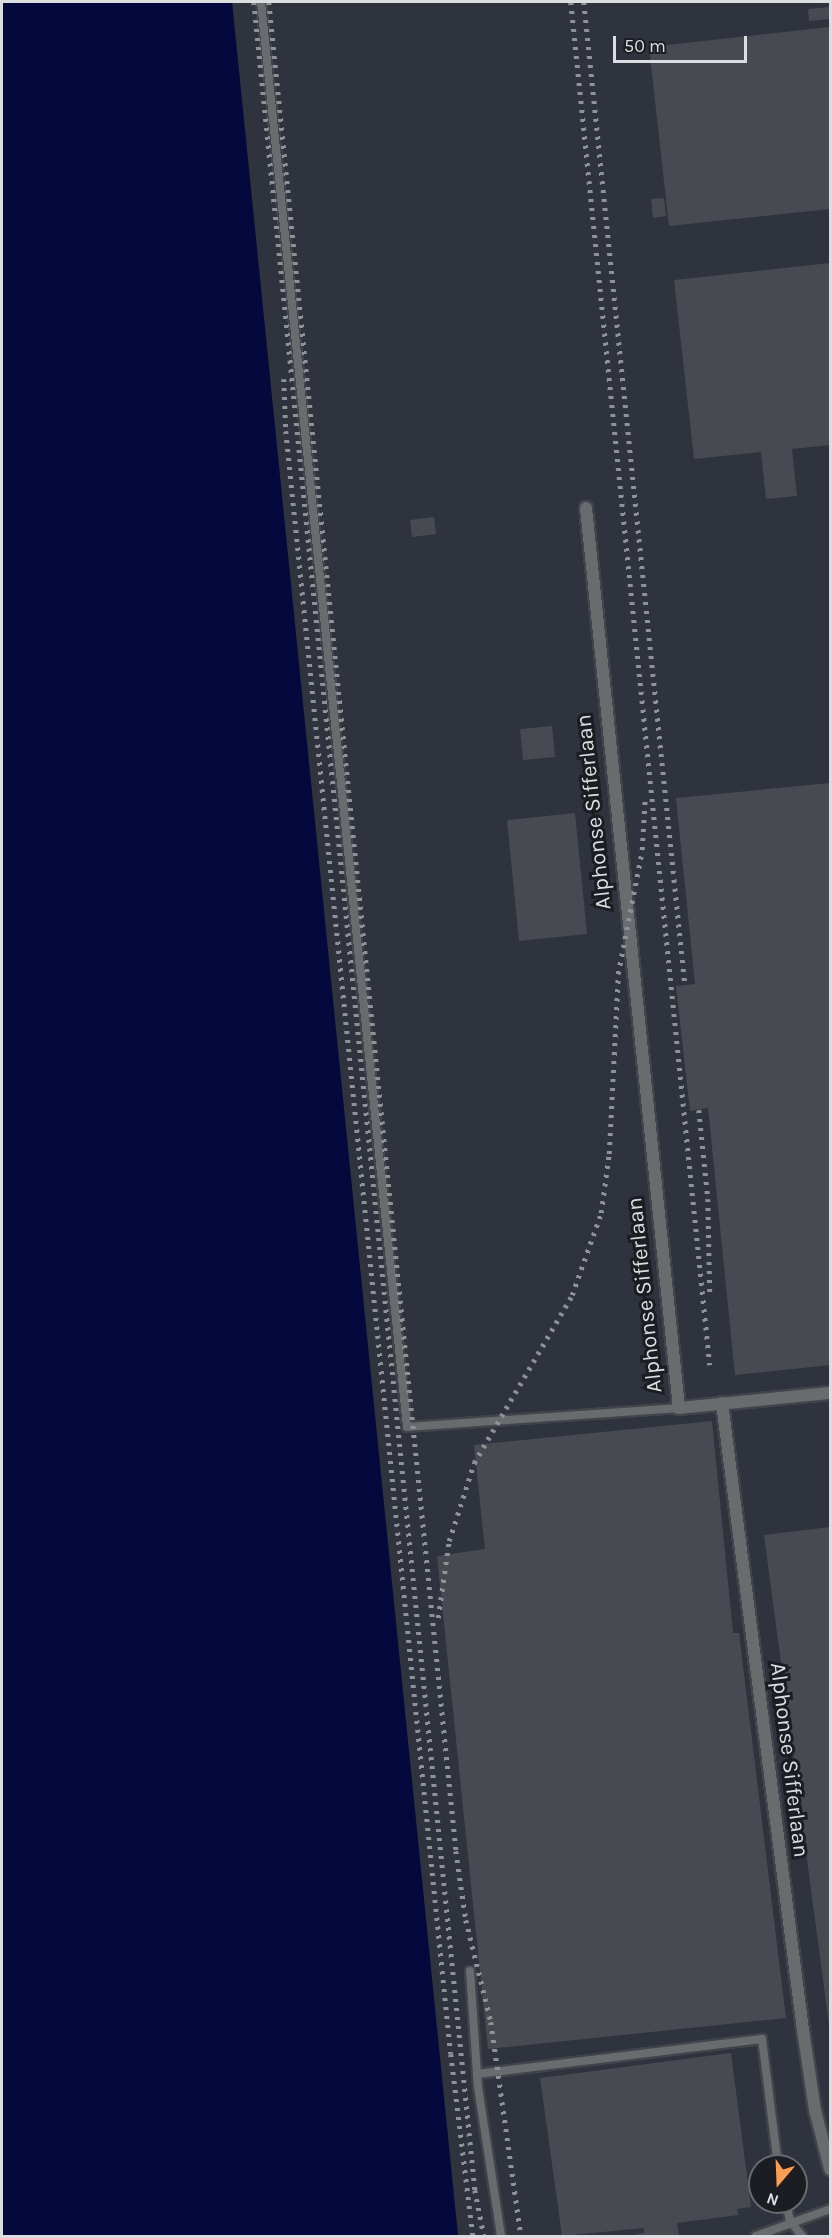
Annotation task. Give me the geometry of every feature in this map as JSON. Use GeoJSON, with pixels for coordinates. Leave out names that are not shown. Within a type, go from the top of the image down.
{"type":"FeatureCollection","features":[{"type":"Feature","properties":{"kind":"street","name":"Alphonse Sifferlaan"},"geometry":{"type":"LineString","coordinates":[[586,508],[679,1408],[722,1403],[803,2030],[815,2110],[831,2169]]}},
{"type":"Feature","properties":{"kind":"street"},"geometry":{"type":"LineString","coordinates":[[722,1403],[831,1393]]}},
{"type":"Feature","properties":{"kind":"lane"},"geometry":{"type":"LineString","coordinates":[[261,2],[407,1427],[679,1408]]}},
{"type":"Feature","properties":{"kind":"lane"},"geometry":{"type":"LineString","coordinates":[[470,1971],[477,2074],[501,2236]]}},
{"type":"Feature","properties":{"kind":"lane"},"geometry":{"type":"LineString","coordinates":[[477,2074],[762,2039],[776,2154]]}},
{"type":"Feature","properties":{"kind":"lane"},"geometry":{"type":"LineString","coordinates":[[756,2236],[790,2221],[831,2209]]}},
{"type":"Feature","properties":{"kind":"lane"},"geometry":{"type":"LineString","coordinates":[[789,2214],[790,2221],[802,2236]]}},
{"type":"Feature","properties":{"kind":"shaded area"},"geometry":{"type":"Polygon","coordinates":[[[2,2],[232,2],[458,2236],[2,2236],[2,2]]]}},
{"type":"Feature","properties":{"kind":"shaded area"},"geometry":{"type":"Polygon","coordinates":[[[232,2],[830,2],[830,2236],[458,2236],[232,2]]]}},
{"type":"Feature","properties":{"kind":"building"},"geometry":{"type":"Polygon","coordinates":[[[830,7],[830,19],[809,21],[808,9],[830,7]]]}},
{"type":"Feature","properties":{"kind":"building"},"geometry":{"type":"Polygon","coordinates":[[[830,27],[830,209],[669,226],[649,47],[830,27]]]}},
{"type":"Feature","properties":{"kind":"building"},"geometry":{"type":"Polygon","coordinates":[[[664,198],[666,216],[653,218],[651,199],[664,198]]]}},
{"type":"Feature","properties":{"kind":"building"},"geometry":{"type":"Polygon","coordinates":[[[830,263],[830,445],[792,449],[797,496],[766,499],[761,452],[694,459],[674,280],[830,263]]]}},
{"type":"Feature","properties":{"kind":"building"},"geometry":{"type":"Polygon","coordinates":[[[434,517],[436,534],[412,537],[410,520],[434,517]]]}},
{"type":"Feature","properties":{"kind":"building"},"geometry":{"type":"Polygon","coordinates":[[[552,726],[555,757],[523,760],[520,729],[552,726]]]}},
{"type":"Feature","properties":{"kind":"building"},"geometry":{"type":"Polygon","coordinates":[[[830,783],[830,1365],[735,1375],[708,1108],[690,1111],[676,986],[695,984],[676,798],[830,783]]]}},
{"type":"Feature","properties":{"kind":"building"},"geometry":{"type":"Polygon","coordinates":[[[575,813],[587,934],[519,941],[507,820],[575,813]]]}},
{"type":"Feature","properties":{"kind":"building"},"geometry":{"type":"Polygon","coordinates":[[[712,1421],[733,1633],[739,1633],[786,2018],[488,2049],[437,1556],[485,1549],[474,1445],[712,1421]]]}},
{"type":"Feature","properties":{"kind":"building"},"geometry":{"type":"Polygon","coordinates":[[[830,1527],[830,2025],[829,2025],[764,1535],[830,1527]]]}},
{"type":"Feature","properties":{"kind":"building"},"geometry":{"type":"Polygon","coordinates":[[[731,2053],[748,2184],[748,2207],[737,2209],[738,2215],[677,2223],[679,2236],[628,2236],[644,2233],[644,2228],[562,2236],[540,2078],[731,2053]]]}},
{"type":"Feature","properties":{"kind":"railway"},"geometry":{"type":"LineString","coordinates":[[254,2],[475,2190],[484,2236]]}},
{"type":"Feature","properties":{"kind":"railway"},"geometry":{"type":"LineString","coordinates":[[269,2],[456,1851],[466,1920],[491,2022],[521,2236]]}},
{"type":"Feature","properties":{"kind":"railway"},"geometry":{"type":"LineString","coordinates":[[571,2],[710,1365]]}},
{"type":"Feature","properties":{"kind":"railway"},"geometry":{"type":"LineString","coordinates":[[584,2],[685,985]]}},
{"type":"Feature","properties":{"kind":"railway"},"geometry":{"type":"LineString","coordinates":[[284,379],[286,431],[451,2054],[473,2236]]}},
{"type":"Feature","properties":{"kind":"railway"},"geometry":{"type":"LineString","coordinates":[[438,1618],[449,1541],[474,1463],[572,1295],[601,1213],[609,1154],[618,974],[642,850],[645,798]]}},
{"type":"Feature","properties":{"kind":"railway"},"geometry":{"type":"LineString","coordinates":[[699,1110],[708,1199],[710,1293]]}}]}
